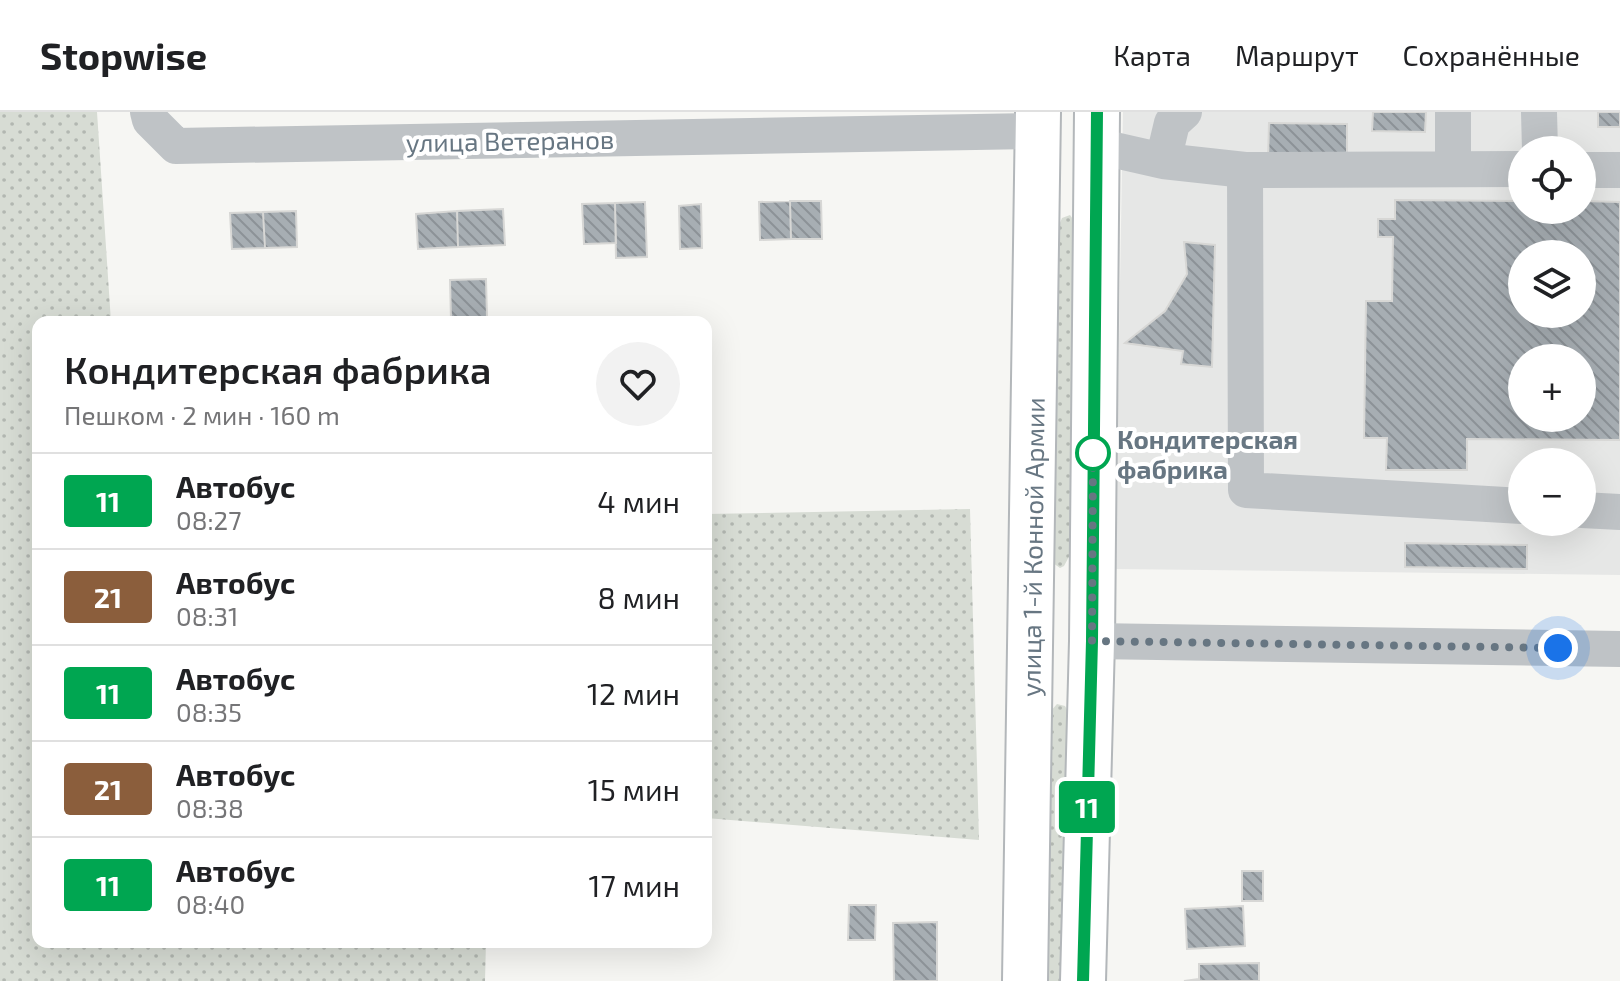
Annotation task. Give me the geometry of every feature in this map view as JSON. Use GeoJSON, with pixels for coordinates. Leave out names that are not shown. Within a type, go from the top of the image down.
{"type":"FeatureCollection","features":[{"type":"Feature","properties":{"kind":"main road"},"geometry":{"type":"LineString","coordinates":[[1038,130],[1097,129],[1092,634],[1083,981]]}},
{"type":"Feature","properties":{"kind":"main road","name":"улица 1-й Конной Армии"},"geometry":{"type":"LineString","coordinates":[[1025,981],[1038,130]]}},
{"type":"Feature","properties":{"kind":"main road"},"geometry":{"type":"LineString","coordinates":[[1030,627],[1092,634]]}},
{"type":"Feature","properties":{"kind":"street","name":"улица Ветеранов"},"geometry":{"type":"LineString","coordinates":[[148,112],[150,120],[176,146],[889,122],[1038,130]]}},
{"type":"Feature","properties":{"kind":"street"},"geometry":{"type":"LineString","coordinates":[[1163,161],[1172,123],[1184,112]]}},
{"type":"Feature","properties":{"kind":"street"},"geometry":{"type":"LineString","coordinates":[[1453,112],[1453,168]]}},
{"type":"Feature","properties":{"kind":"street"},"geometry":{"type":"LineString","coordinates":[[1539,112],[1540,136]]}},
{"type":"Feature","properties":{"kind":"street"},"geometry":{"type":"LineString","coordinates":[[1097,129],[1163,161],[1245,170],[1508,169]]}},
{"type":"Feature","properties":{"kind":"street"},"geometry":{"type":"LineString","coordinates":[[1245,170],[1246,490],[1508,505]]}},
{"type":"Feature","properties":{"kind":"street"},"geometry":{"type":"LineString","coordinates":[[1596,170],[1620,170]]}},
{"type":"Feature","properties":{"kind":"street"},"geometry":{"type":"LineString","coordinates":[[1596,511],[1620,512]]}},
{"type":"Feature","properties":{"kind":"street"},"geometry":{"type":"LineString","coordinates":[[1092,634],[1620,649]]}},
{"type":"Feature","properties":{"kind":"shaded area"},"geometry":{"type":"Polygon","coordinates":[[[0,112],[97,112],[111,316],[32,316],[32,948],[486,948],[485,981],[0,981],[0,112]]]}},
{"type":"Feature","properties":{"kind":"shaded area"},"geometry":{"type":"Polygon","coordinates":[[[1123,112],[1620,112],[1620,575],[1115,569],[1123,112]]]}},
{"type":"Feature","properties":{"kind":"shaded area"},"geometry":{"type":"Polygon","coordinates":[[[1070,215],[1075,222],[1071,553],[1060,568],[1053,563],[1057,230],[1062,218],[1070,215]]]}},
{"type":"Feature","properties":{"kind":"shaded area"},"geometry":{"type":"Polygon","coordinates":[[[970,509],[979,840],[712,818],[712,514],[970,509]]]}},
{"type":"Feature","properties":{"kind":"shaded area"},"geometry":{"type":"Polygon","coordinates":[[[1057,704],[1065,706],[1070,715],[1064,981],[1044,981],[1050,712],[1057,704]]]}},
{"type":"Feature","properties":{"kind":"building"},"geometry":{"type":"Polygon","coordinates":[[[1373,112],[1426,112],[1425,132],[1372,131],[1373,112]]]}},
{"type":"Feature","properties":{"kind":"building"},"geometry":{"type":"Polygon","coordinates":[[[1598,112],[1620,112],[1620,127],[1598,127],[1598,112]]]}},
{"type":"Feature","properties":{"kind":"building"},"geometry":{"type":"Polygon","coordinates":[[[1269,123],[1347,124],[1347,160],[1268,159],[1269,123]]]}},
{"type":"Feature","properties":{"kind":"building"},"geometry":{"type":"Polygon","coordinates":[[[1395,200],[1508,201],[1508,224],[1596,224],[1596,201],[1620,202],[1620,440],[1467,439],[1467,470],[1386,470],[1387,438],[1364,438],[1366,301],[1392,301],[1393,237],[1378,237],[1378,219],[1395,219],[1395,200]]]}},
{"type":"Feature","properties":{"kind":"building"},"geometry":{"type":"Polygon","coordinates":[[[790,201],[821,201],[822,239],[791,239],[790,201]]]}},
{"type":"Feature","properties":{"kind":"building"},"geometry":{"type":"Polygon","coordinates":[[[790,201],[791,239],[760,240],[759,202],[790,201]]]}},
{"type":"Feature","properties":{"kind":"building"},"geometry":{"type":"Polygon","coordinates":[[[645,202],[647,257],[616,258],[615,203],[645,202]]]}},
{"type":"Feature","properties":{"kind":"building"},"geometry":{"type":"Polygon","coordinates":[[[615,203],[616,243],[584,244],[582,204],[615,203]]]}},
{"type":"Feature","properties":{"kind":"building"},"geometry":{"type":"Polygon","coordinates":[[[701,204],[702,248],[680,249],[679,206],[701,204]]]}},
{"type":"Feature","properties":{"kind":"building"},"geometry":{"type":"Polygon","coordinates":[[[503,209],[505,245],[458,247],[457,211],[503,209]]]}},
{"type":"Feature","properties":{"kind":"building"},"geometry":{"type":"Polygon","coordinates":[[[296,211],[297,247],[265,248],[263,212],[296,211]]]}},
{"type":"Feature","properties":{"kind":"building"},"geometry":{"type":"Polygon","coordinates":[[[457,211],[458,247],[418,249],[416,214],[457,211]]]}},
{"type":"Feature","properties":{"kind":"building"},"geometry":{"type":"Polygon","coordinates":[[[263,212],[265,248],[232,249],[230,213],[263,212]]]}},
{"type":"Feature","properties":{"kind":"building"},"geometry":{"type":"Polygon","coordinates":[[[1184,242],[1215,245],[1212,367],[1181,364],[1183,351],[1125,343],[1165,311],[1187,274],[1184,242]]]}},
{"type":"Feature","properties":{"kind":"building"},"geometry":{"type":"Polygon","coordinates":[[[486,279],[487,316],[451,316],[450,280],[486,279]]]}},
{"type":"Feature","properties":{"kind":"building"},"geometry":{"type":"Polygon","coordinates":[[[1405,543],[1527,545],[1527,569],[1405,567],[1405,543]]]}},
{"type":"Feature","properties":{"kind":"building"},"geometry":{"type":"Polygon","coordinates":[[[1242,871],[1263,871],[1263,901],[1242,901],[1242,871]]]}},
{"type":"Feature","properties":{"kind":"building"},"geometry":{"type":"Polygon","coordinates":[[[849,905],[876,905],[875,940],[848,940],[849,905]]]}},
{"type":"Feature","properties":{"kind":"building"},"geometry":{"type":"Polygon","coordinates":[[[1243,906],[1245,946],[1187,949],[1185,909],[1243,906]]]}},
{"type":"Feature","properties":{"kind":"building"},"geometry":{"type":"Polygon","coordinates":[[[937,922],[937,981],[894,981],[893,923],[937,922]]]}},
{"type":"Feature","properties":{"kind":"building"},"geometry":{"type":"Polygon","coordinates":[[[1259,963],[1259,981],[1184,981],[1199,979],[1199,964],[1259,963]]]}},
{"type":"Feature","properties":{"kind":"bus line","name":"11"},"geometry":{"type":"LineString","coordinates":[[1083,981],[1092,641],[1097,112]]}},
{"type":"Feature","properties":{"kind":"place","name":"Кондитерская фабрика"},"geometry":{"type":"Point","coordinates":[1093,453]}},
{"type":"Feature","properties":{"kind":"route"},"geometry":{"type":"LineString","coordinates":[[1093,453],[1093,446],[1092,641],[1558,648]]}}]}
